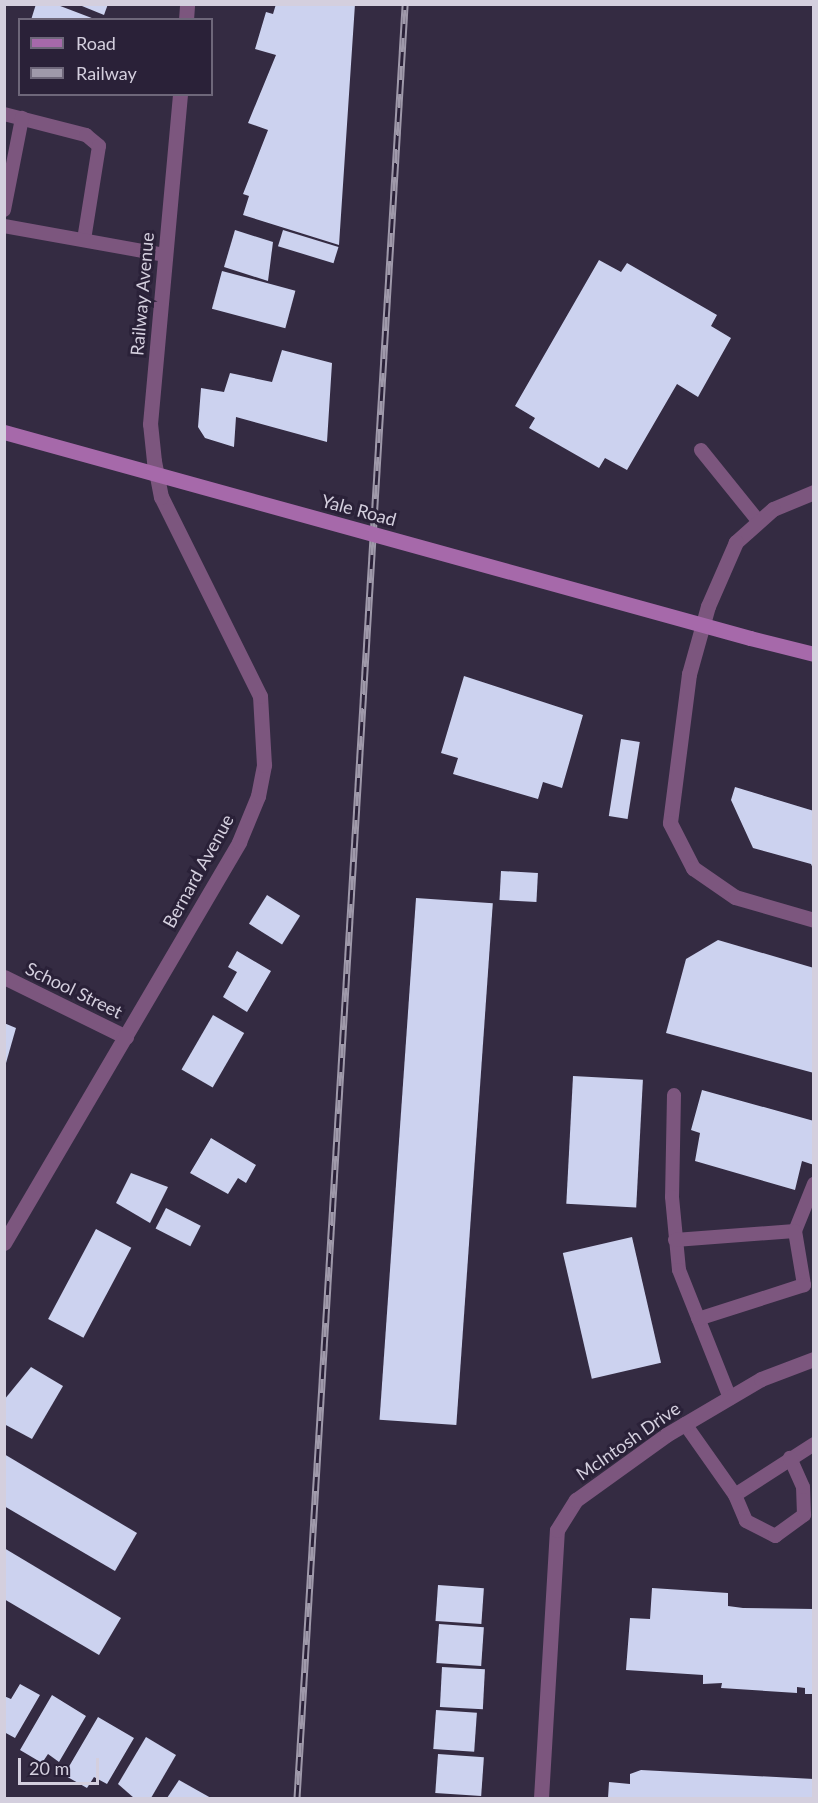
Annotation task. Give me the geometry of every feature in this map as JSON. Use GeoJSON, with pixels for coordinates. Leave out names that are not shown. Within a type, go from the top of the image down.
{"type":"FeatureCollection","features":[{"type":"Feature","properties":{"kind":"main road","name":"Yale Road"},"geometry":{"type":"LineString","coordinates":[[4,432],[813,654]]}},
{"type":"Feature","properties":{"kind":"street","name":"Railway Avenue"},"geometry":{"type":"LineString","coordinates":[[162,497],[150,424],[180,96]]}},
{"type":"Feature","properties":{"kind":"street"},"geometry":{"type":"LineString","coordinates":[[813,492],[772,509],[736,542],[708,606],[689,674],[670,823],[693,868],[735,897],[813,920]]}},
{"type":"Feature","properties":{"kind":"street","name":"Bernard Avenue"},"geometry":{"type":"LineString","coordinates":[[4,1243],[126,1037],[250,819],[264,765],[260,696],[249,667],[162,497]]}},
{"type":"Feature","properties":{"kind":"street","name":"School Street"},"geometry":{"type":"LineString","coordinates":[[4,977],[126,1037]]}},
{"type":"Feature","properties":{"kind":"street","name":"McIntosh Drive"},"geometry":{"type":"LineString","coordinates":[[541,1798],[557,1530],[576,1500],[685,1424],[730,1398],[813,1359]]}},
{"type":"Feature","properties":{"kind":"lane"},"geometry":{"type":"LineString","coordinates":[[4,114],[86,135],[99,146],[84,240]]}},
{"type":"Feature","properties":{"kind":"lane"},"geometry":{"type":"LineString","coordinates":[[4,210],[9,159],[22,118]]}},
{"type":"Feature","properties":{"kind":"lane"},"geometry":{"type":"LineString","coordinates":[[4,226],[165,255]]}},
{"type":"Feature","properties":{"kind":"lane"},"geometry":{"type":"LineString","coordinates":[[701,450],[759,522]]}},
{"type":"Feature","properties":{"kind":"lane"},"geometry":{"type":"LineString","coordinates":[[674,1095],[675,1240],[698,1319],[730,1398]]}},
{"type":"Feature","properties":{"kind":"lane"},"geometry":{"type":"LineString","coordinates":[[698,1319],[804,1285],[795,1231],[813,1184]]}},
{"type":"Feature","properties":{"kind":"lane"},"geometry":{"type":"LineString","coordinates":[[675,1240],[795,1231]]}},
{"type":"Feature","properties":{"kind":"lane"},"geometry":{"type":"LineString","coordinates":[[685,1424],[735,1495],[746,1521],[775,1536],[804,1515],[803,1487],[790,1458]]}},
{"type":"Feature","properties":{"kind":"lane"},"geometry":{"type":"LineString","coordinates":[[735,1495],[813,1444]]}},
{"type":"Feature","properties":{"kind":"building"},"geometry":{"type":"Polygon","coordinates":[[[36,4],[55,4],[92,18],[32,18],[36,4]]]}},
{"type":"Feature","properties":{"kind":"building"},"geometry":{"type":"Polygon","coordinates":[[[77,4],[108,4],[104,15],[77,4]]]}},
{"type":"Feature","properties":{"kind":"building"},"geometry":{"type":"Polygon","coordinates":[[[276,4],[355,4],[339,245],[243,215],[249,196],[243,194],[268,130],[248,123],[276,55],[255,49],[266,12],[273,14],[276,4]]]}},
{"type":"Feature","properties":{"kind":"building"},"geometry":{"type":"Polygon","coordinates":[[[235,230],[273,242],[268,281],[224,267],[235,230]]]}},
{"type":"Feature","properties":{"kind":"building"},"geometry":{"type":"Polygon","coordinates":[[[283,230],[338,247],[333,263],[278,246],[283,230]]]}},
{"type":"Feature","properties":{"kind":"building"},"geometry":{"type":"Polygon","coordinates":[[[599,260],[621,272],[627,263],[717,315],[711,326],[731,338],[698,397],[677,384],[627,470],[605,458],[599,468],[529,428],[535,418],[515,406],[599,260]]]}},
{"type":"Feature","properties":{"kind":"building"},"geometry":{"type":"Polygon","coordinates":[[[222,271],[295,291],[285,328],[212,309],[222,271]]]}},
{"type":"Feature","properties":{"kind":"building"},"geometry":{"type":"Polygon","coordinates":[[[282,350],[332,363],[327,442],[236,417],[234,447],[205,438],[198,427],[201,388],[224,392],[230,373],[272,382],[282,350]]]}},
{"type":"Feature","properties":{"kind":"building"},"geometry":{"type":"Polygon","coordinates":[[[464,676],[583,715],[562,788],[543,782],[538,799],[453,774],[458,758],[441,753],[464,676]]]}},
{"type":"Feature","properties":{"kind":"building"},"geometry":{"type":"Polygon","coordinates":[[[621,739],[640,742],[628,819],[609,816],[621,739]]]}},
{"type":"Feature","properties":{"kind":"building"},"geometry":{"type":"Polygon","coordinates":[[[735,787],[814,811],[814,871],[811,864],[753,848],[731,800],[735,787]]]}},
{"type":"Feature","properties":{"kind":"building"},"geometry":{"type":"Polygon","coordinates":[[[501,871],[538,873],[536,902],[499,900],[501,871]]]}},
{"type":"Feature","properties":{"kind":"building"},"geometry":{"type":"Polygon","coordinates":[[[267,895],[300,916],[282,945],[249,924],[267,895]]]}},
{"type":"Feature","properties":{"kind":"building"},"geometry":{"type":"Polygon","coordinates":[[[416,898],[493,903],[456,1425],[380,1420],[416,898]]]}},
{"type":"Feature","properties":{"kind":"building"},"geometry":{"type":"Polygon","coordinates":[[[718,940],[814,968],[814,1073],[666,1033],[686,959],[718,940]]]}},
{"type":"Feature","properties":{"kind":"building"},"geometry":{"type":"Polygon","coordinates":[[[237,951],[271,971],[247,1012],[223,997],[237,972],[228,967],[237,951]]]}},
{"type":"Feature","properties":{"kind":"building"},"geometry":{"type":"Polygon","coordinates":[[[213,1015],[244,1033],[213,1088],[182,1070],[213,1015]]]}},
{"type":"Feature","properties":{"kind":"building"},"geometry":{"type":"Polygon","coordinates":[[[4,1023],[16,1028],[4,1070],[4,1023]]]}},
{"type":"Feature","properties":{"kind":"building"},"geometry":{"type":"Polygon","coordinates":[[[573,1076],[643,1080],[636,1207],[566,1204],[573,1076]]]}},
{"type":"Feature","properties":{"kind":"building"},"geometry":{"type":"Polygon","coordinates":[[[702,1090],[814,1121],[814,1165],[802,1161],[795,1190],[695,1161],[700,1133],[691,1130],[702,1090]]]}},
{"type":"Feature","properties":{"kind":"building"},"geometry":{"type":"Polygon","coordinates":[[[211,1138],[256,1165],[246,1183],[238,1178],[228,1194],[190,1173],[211,1138]]]}},
{"type":"Feature","properties":{"kind":"building"},"geometry":{"type":"Polygon","coordinates":[[[131,1173],[168,1187],[150,1223],[116,1203],[131,1173]]]}},
{"type":"Feature","properties":{"kind":"building"},"geometry":{"type":"Polygon","coordinates":[[[166,1208],[201,1226],[190,1246],[156,1228],[166,1208]]]}},
{"type":"Feature","properties":{"kind":"building"},"geometry":{"type":"Polygon","coordinates":[[[96,1229],[131,1248],[83,1338],[48,1319],[96,1229]]]}},
{"type":"Feature","properties":{"kind":"building"},"geometry":{"type":"Polygon","coordinates":[[[632,1237],[661,1363],[592,1379],[563,1253],[632,1237]]]}},
{"type":"Feature","properties":{"kind":"building"},"geometry":{"type":"Polygon","coordinates":[[[31,1367],[63,1386],[32,1439],[4,1424],[4,1400],[31,1367]]]}},
{"type":"Feature","properties":{"kind":"building"},"geometry":{"type":"Polygon","coordinates":[[[4,1454],[137,1533],[115,1571],[4,1506],[4,1454]]]}},
{"type":"Feature","properties":{"kind":"building"},"geometry":{"type":"Polygon","coordinates":[[[4,1548],[121,1618],[99,1655],[4,1599],[4,1548]]]}},
{"type":"Feature","properties":{"kind":"building"},"geometry":{"type":"Polygon","coordinates":[[[438,1585],[484,1588],[481,1624],[435,1621],[438,1585]]]}},
{"type":"Feature","properties":{"kind":"building"},"geometry":{"type":"Polygon","coordinates":[[[652,1588],[728,1593],[728,1606],[743,1608],[814,1609],[814,1694],[805,1694],[805,1688],[797,1687],[797,1693],[721,1688],[722,1683],[703,1684],[703,1675],[626,1670],[630,1618],[650,1619],[652,1588]]]}},
{"type":"Feature","properties":{"kind":"building"},"geometry":{"type":"Polygon","coordinates":[[[439,1624],[484,1627],[481,1666],[436,1663],[439,1624]]]}},
{"type":"Feature","properties":{"kind":"building"},"geometry":{"type":"Polygon","coordinates":[[[442,1667],[485,1669],[483,1709],[440,1707],[442,1667]]]}},
{"type":"Feature","properties":{"kind":"building"},"geometry":{"type":"Polygon","coordinates":[[[20,1684],[40,1695],[15,1738],[4,1732],[4,1696],[11,1699],[20,1684]]]}},
{"type":"Feature","properties":{"kind":"building"},"geometry":{"type":"Polygon","coordinates":[[[52,1695],[86,1716],[59,1762],[48,1754],[42,1763],[20,1750],[52,1695]]]}},
{"type":"Feature","properties":{"kind":"building"},"geometry":{"type":"Polygon","coordinates":[[[436,1710],[477,1713],[474,1752],[433,1749],[436,1710]]]}},
{"type":"Feature","properties":{"kind":"building"},"geometry":{"type":"Polygon","coordinates":[[[98,1717],[134,1738],[107,1784],[94,1777],[87,1788],[64,1775],[98,1717]]]}},
{"type":"Feature","properties":{"kind":"building"},"geometry":{"type":"Polygon","coordinates":[[[146,1737],[176,1755],[151,1798],[134,1798],[118,1784],[146,1737]]]}},
{"type":"Feature","properties":{"kind":"building"},"geometry":{"type":"Polygon","coordinates":[[[438,1754],[484,1757],[481,1796],[435,1793],[438,1754]]]}},
{"type":"Feature","properties":{"kind":"building"},"geometry":{"type":"Polygon","coordinates":[[[641,1770],[814,1779],[814,1798],[608,1798],[609,1782],[630,1784],[630,1774],[641,1770]]]}},
{"type":"Feature","properties":{"kind":"building"},"geometry":{"type":"Polygon","coordinates":[[[179,1780],[211,1798],[167,1798],[179,1780]]]}},
{"type":"Feature","properties":{"kind":"railway"},"geometry":{"type":"LineString","coordinates":[[297,1798],[405,4]]}}]}
